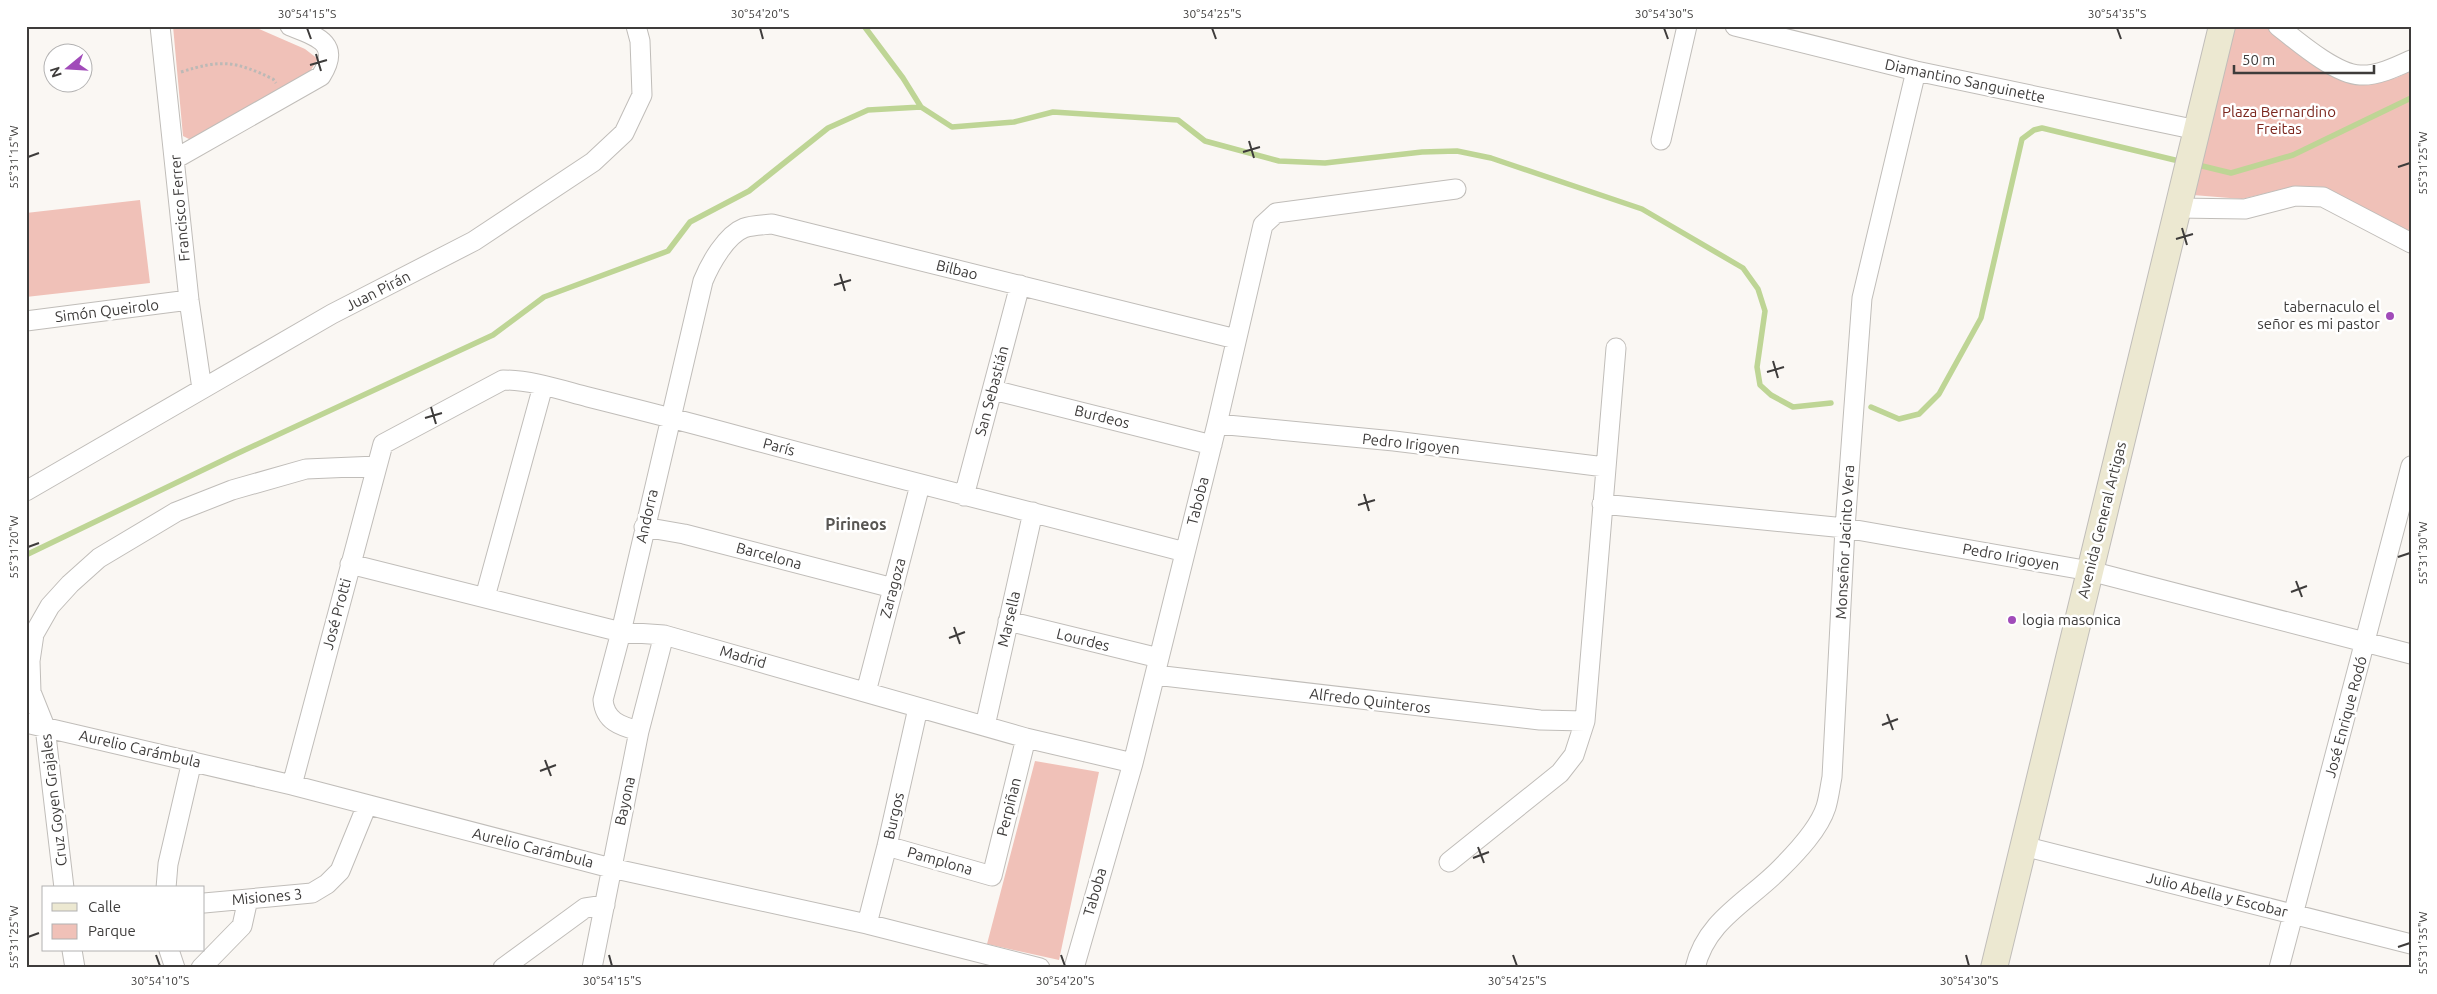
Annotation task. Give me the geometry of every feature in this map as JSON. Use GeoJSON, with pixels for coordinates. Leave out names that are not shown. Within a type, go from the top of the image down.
{"type":"FeatureCollection","features":[{"type":"Feature","properties":{"kind":"main road","name":"Avenida General Artigas"},"geometry":{"type":"LineString","coordinates":[[1994,968],[2222,26]]}},
{"type":"Feature","properties":{"kind":"street","name":"Francisco Ferrer"},"geometry":{"type":"LineString","coordinates":[[160,26],[176,159],[189,300],[202,389]]}},
{"type":"Feature","properties":{"kind":"street"},"geometry":{"type":"LineString","coordinates":[[176,159],[286,98],[321,76],[327,68],[329,52],[325,43],[315,36],[290,26]]}},
{"type":"Feature","properties":{"kind":"street","name":"Juan Pirán"},"geometry":{"type":"LineString","coordinates":[[26,491],[332,314],[474,241],[593,162],[624,133],[642,95],[640,41],[636,26]]}},
{"type":"Feature","properties":{"kind":"street"},"geometry":{"type":"LineString","coordinates":[[1661,140],[1687,26]]}},
{"type":"Feature","properties":{"kind":"street","name":"Diamantino Sanguinette"},"geometry":{"type":"LineString","coordinates":[[1735,26],[2194,139]]}},
{"type":"Feature","properties":{"kind":"street"},"geometry":{"type":"LineString","coordinates":[[2278,26],[2324,62],[2359,75],[2388,70],[2411,60]]}},
{"type":"Feature","properties":{"kind":"street","name":"Monseñor Jacinto Vera"},"geometry":{"type":"LineString","coordinates":[[1695,968],[1707,936],[1727,913],[1780,869],[1816,826],[1826,808],[1832,777],[1845,528],[1862,298],[1916,71]]}},
{"type":"Feature","properties":{"kind":"street","name":"Taboba"},"geometry":{"type":"LineString","coordinates":[[1074,968],[1133,763],[1212,445],[1263,225],[1276,213],[1456,189]]}},
{"type":"Feature","properties":{"kind":"street"},"geometry":{"type":"LineString","coordinates":[[2178,208],[2245,209],[2295,196],[2323,197],[2411,244]]}},
{"type":"Feature","properties":{"kind":"street","name":"Bilbao"},"geometry":{"type":"LineString","coordinates":[[703,281],[712,260],[725,244],[743,228],[772,224],[1236,339]]}},
{"type":"Feature","properties":{"kind":"street","name":"Andorra"},"geometry":{"type":"LineString","coordinates":[[639,730],[622,726],[604,711],[603,700],[621,632],[644,526],[703,281]]}},
{"type":"Feature","properties":{"kind":"street","name":"San Sebastián"},"geometry":{"type":"LineString","coordinates":[[964,496],[1020,285]]}},
{"type":"Feature","properties":{"kind":"street","name":"Simón Queirolo"},"geometry":{"type":"LineString","coordinates":[[26,321],[189,300]]}},
{"type":"Feature","properties":{"kind":"street"},"geometry":{"type":"LineString","coordinates":[[1449,862],[1560,773],[1574,755],[1585,721],[1616,348]]}},
{"type":"Feature","properties":{"kind":"street","name":"París"},"geometry":{"type":"LineString","coordinates":[[383,444],[503,380],[516,380],[670,417],[920,486],[1033,512],[1185,552]]}},
{"type":"Feature","properties":{"kind":"street"},"geometry":{"type":"LineString","coordinates":[[485,598],[543,386]]}},
{"type":"Feature","properties":{"kind":"street","name":"Burdeos"},"geometry":{"type":"LineString","coordinates":[[993,390],[1212,445]]}},
{"type":"Feature","properties":{"kind":"street","name":"Pedro Irigoyen"},"geometry":{"type":"LineString","coordinates":[[1217,424],[1394,441],[1605,467]]}},
{"type":"Feature","properties":{"kind":"street","name":"José Protti"},"geometry":{"type":"LineString","coordinates":[[292,785],[383,444]]}},
{"type":"Feature","properties":{"kind":"street","name":"Cruz Goyen Grajales"},"geometry":{"type":"LineString","coordinates":[[64,886],[45,727],[31,692],[30,661],[34,634],[50,606],[70,584],[99,558],[176,512],[232,490],[306,469],[377,466]]}},
{"type":"Feature","properties":{"kind":"street","name":"José Enrique Rodó"},"geometry":{"type":"LineString","coordinates":[[2279,968],[2411,466]]}},
{"type":"Feature","properties":{"kind":"street","name":"Zaragoza"},"geometry":{"type":"LineString","coordinates":[[866,692],[920,486]]}},
{"type":"Feature","properties":{"kind":"street","name":"Pedro Irigoyen"},"geometry":{"type":"LineString","coordinates":[[1602,504],[1845,528],[2090,571],[2411,654]]}},
{"type":"Feature","properties":{"kind":"street","name":"Marsella"},"geometry":{"type":"LineString","coordinates":[[986,726],[1033,512]]}},
{"type":"Feature","properties":{"kind":"street","name":"Barcelona"},"geometry":{"type":"LineString","coordinates":[[644,526],[684,534],[893,588]]}},
{"type":"Feature","properties":{"kind":"street","name":"Madrid"},"geometry":{"type":"LineString","coordinates":[[350,564],[621,632],[664,635],[1026,738],[1133,763]]}},
{"type":"Feature","properties":{"kind":"street","name":"Lourdes"},"geometry":{"type":"LineString","coordinates":[[1008,622],[1157,667]]}},
{"type":"Feature","properties":{"kind":"street","name":"Bayona"},"geometry":{"type":"LineString","coordinates":[[592,968],[639,730],[664,635]]}},
{"type":"Feature","properties":{"kind":"street","name":"Alfredo Quinteros"},"geometry":{"type":"LineString","coordinates":[[1157,667],[1540,720],[1585,721]]}},
{"type":"Feature","properties":{"kind":"street","name":"Burgos"},"geometry":{"type":"LineString","coordinates":[[867,924],[887,846],[918,708]]}},
{"type":"Feature","properties":{"kind":"street","name":"Aurelio Carámbula"},"geometry":{"type":"LineString","coordinates":[[26,723],[292,785],[611,868],[867,924],[1040,968]]}},
{"type":"Feature","properties":{"kind":"street","name":"Perpiñan"},"geometry":{"type":"LineString","coordinates":[[992,876],[1026,738]]}},
{"type":"Feature","properties":{"kind":"street"},"geometry":{"type":"LineString","coordinates":[[166,886],[168,864],[192,761]]}},
{"type":"Feature","properties":{"kind":"street","name":"Misiones 3"},"geometry":{"type":"LineString","coordinates":[[205,903],[312,893],[327,884],[340,871],[368,805]]}},
{"type":"Feature","properties":{"kind":"street","name":"Pamplona"},"geometry":{"type":"LineString","coordinates":[[887,846],[992,876]]}},
{"type":"Feature","properties":{"kind":"street","name":"Julio Abella y Escobar"},"geometry":{"type":"LineString","coordinates":[[2023,846],[2411,944]]}},
{"type":"Feature","properties":{"kind":"street"},"geometry":{"type":"LineString","coordinates":[[200,968],[242,926],[248,899]]}},
{"type":"Feature","properties":{"kind":"street"},"geometry":{"type":"LineString","coordinates":[[503,968],[585,908],[605,905]]}},
{"type":"Feature","properties":{"kind":"street"},"geometry":{"type":"LineString","coordinates":[[72,952],[75,968]]}},
{"type":"Feature","properties":{"kind":"street"},"geometry":{"type":"LineString","coordinates":[[170,952],[175,968]]}},
{"type":"Feature","properties":{"kind":"path"},"geometry":{"type":"LineString","coordinates":[[166,77],[194,68],[225,62],[246,66],[273,79],[286,98]]}},
{"type":"Feature","properties":{"kind":"green space"},"geometry":{"type":"Polygon","coordinates":[[[173,26],[252,26],[305,49],[318,59],[309,73],[191,140],[183,136],[173,26]]]}},
{"type":"Feature","properties":{"kind":"green space","name":"Plaza Bernardino Freitas"},"geometry":{"type":"Polygon","coordinates":[[[2232,26],[2266,26],[2322,70],[2364,84],[2396,78],[2411,71],[2411,233],[2325,187],[2295,186],[2242,199],[2193,195],[2232,26]]]}},
{"type":"Feature","properties":{"kind":"green space"},"geometry":{"type":"Polygon","coordinates":[[[140,200],[150,283],[26,297],[26,213],[140,200]]]}},
{"type":"Feature","properties":{"kind":"green space"},"geometry":{"type":"Polygon","coordinates":[[[1035,761],[1099,772],[1059,960],[987,944],[1035,761]]]}},
{"type":"Feature","properties":{"kind":"waterway"},"geometry":{"type":"LineString","coordinates":[[864,26],[903,78],[921,107]]}},
{"type":"Feature","properties":{"kind":"waterway"},"geometry":{"type":"LineString","coordinates":[[2194,164],[2231,173],[2293,155],[2411,98]]}},
{"type":"Feature","properties":{"kind":"waterway"},"geometry":{"type":"LineString","coordinates":[[26,555],[234,455],[493,335],[544,297],[668,251],[690,222],[749,191],[828,128],[868,110],[921,107],[952,127],[1014,122],[1053,112],[1178,120],[1205,141],[1279,161],[1325,163],[1422,152],[1457,151],[1491,158],[1642,209],[1743,268],[1758,289],[1765,311],[1757,367],[1760,385],[1771,395],[1793,407],[1831,403]]}},
{"type":"Feature","properties":{"kind":"waterway"},"geometry":{"type":"LineString","coordinates":[[1871,407],[1899,419],[1919,414],[1939,394],[1981,318],[2022,139],[2034,130],[2042,128],[2183,162]]}},
{"type":"Feature","properties":{"kind":"place","name":"tabernaculo el señor es mi pastor"},"geometry":{"type":"Point","coordinates":[2390,316]}},
{"type":"Feature","properties":{"kind":"place","name":"logia masonica"},"geometry":{"type":"Point","coordinates":[2012,620]}},
{"type":"Feature","properties":{"kind":"district","name":"Pirineos"},"geometry":{"type":"Point","coordinates":[856,524]}}]}
